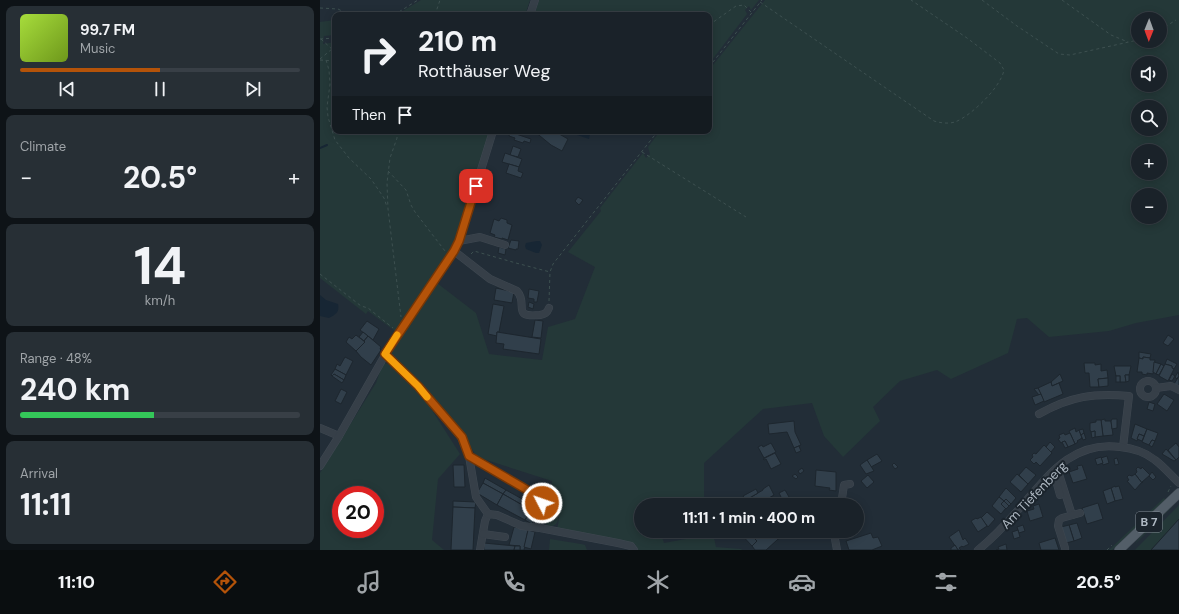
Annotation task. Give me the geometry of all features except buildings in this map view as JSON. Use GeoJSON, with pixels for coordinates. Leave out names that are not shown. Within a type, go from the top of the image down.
{"type":"FeatureCollection","features":[{"type":"Feature","properties":{"kind":"main road","name":"B 7"},"geometry":{"type":"LineString","coordinates":[[1118,550],[1179,493]]}},
{"type":"Feature","properties":{"kind":"street"},"geometry":{"type":"LineString","coordinates":[[531,12],[535,0]]}},
{"type":"Feature","properties":{"kind":"street"},"geometry":{"type":"LineString","coordinates":[[320,466],[339,436],[385,354],[452,254],[459,241],[493,134]]}},
{"type":"Feature","properties":{"kind":"street"},"geometry":{"type":"LineString","coordinates":[[459,241],[480,237],[505,245]]}},
{"type":"Feature","properties":{"kind":"street"},"geometry":{"type":"LineString","coordinates":[[452,254],[465,259],[490,279],[517,290],[520,294],[521,307],[524,314],[528,316],[545,314],[548,312],[549,308]]}},
{"type":"Feature","properties":{"kind":"street"},"geometry":{"type":"LineString","coordinates":[[385,354],[418,386],[462,439],[469,456],[476,497],[488,514],[497,515],[522,526],[618,543],[631,546],[634,550]]}},
{"type":"Feature","properties":{"kind":"street"},"geometry":{"type":"LineString","coordinates":[[1146,381],[1153,382],[1156,388],[1156,391],[1152,396],[1145,396],[1140,392],[1141,385],[1146,381]]}},
{"type":"Feature","properties":{"kind":"street"},"geometry":{"type":"LineString","coordinates":[[1156,388],[1171,386],[1179,390]]}},
{"type":"Feature","properties":{"kind":"street"},"geometry":{"type":"LineString","coordinates":[[1040,414],[1061,403],[1085,397],[1107,394],[1129,396],[1140,392]]}},
{"type":"Feature","properties":{"kind":"street"},"geometry":{"type":"LineString","coordinates":[[1123,447],[1129,396]]}},
{"type":"Feature","properties":{"kind":"street"},"geometry":{"type":"LineString","coordinates":[[320,428],[339,436]]}},
{"type":"Feature","properties":{"kind":"street","name":"Am Tiefenberg"},"geometry":{"type":"LineString","coordinates":[[978,550],[999,531],[1055,470],[1071,457],[1090,448],[1110,446],[1123,447],[1143,453],[1154,459],[1178,481]]}},
{"type":"Feature","properties":{"kind":"street"},"geometry":{"type":"LineString","coordinates":[[469,456],[543,499],[539,524],[540,528]]}},
{"type":"Feature","properties":{"kind":"street"},"geometry":{"type":"LineString","coordinates":[[1055,470],[1060,495]]}},
{"type":"Feature","properties":{"kind":"street"},"geometry":{"type":"LineString","coordinates":[[1055,470],[1072,515]]}},
{"type":"Feature","properties":{"kind":"street"},"geometry":{"type":"LineString","coordinates":[[842,498],[844,485],[850,484]]}},
{"type":"Feature","properties":{"kind":"street"},"geometry":{"type":"LineString","coordinates":[[1065,548],[1058,522],[1062,518],[1080,513]]}},
{"type":"Feature","properties":{"kind":"street"},"geometry":{"type":"LineString","coordinates":[[480,550],[485,521],[488,514]]}},
{"type":"Feature","properties":{"kind":"street"},"geometry":{"type":"LineString","coordinates":[[483,534],[505,536]]}},
{"type":"Feature","properties":{"kind":"street"},"geometry":{"type":"LineString","coordinates":[[835,538],[837,550]]}},
{"type":"Feature","properties":{"kind":"path"},"geometry":{"type":"LineString","coordinates":[[399,12],[418,0]]}},
{"type":"Feature","properties":{"kind":"path"},"geometry":{"type":"LineString","coordinates":[[436,12],[440,0]]}},
{"type":"Feature","properties":{"kind":"path"},"geometry":{"type":"LineString","coordinates":[[712,63],[762,0]]}},
{"type":"Feature","properties":{"kind":"path"},"geometry":{"type":"LineString","coordinates":[[760,2],[934,121],[942,123],[955,122],[970,113],[980,104],[1001,79],[1004,70],[1000,64],[967,38],[911,0]]}},
{"type":"Feature","properties":{"kind":"path"},"geometry":{"type":"LineString","coordinates":[[982,0],[1059,54],[1070,55],[1131,41]]}},
{"type":"Feature","properties":{"kind":"path"},"geometry":{"type":"LineString","coordinates":[[1062,0],[1111,35],[1128,42]]}},
{"type":"Feature","properties":{"kind":"path"},"geometry":{"type":"LineString","coordinates":[[712,22],[736,6],[744,5],[752,13]]}},
{"type":"Feature","properties":{"kind":"path"},"geometry":{"type":"LineString","coordinates":[[320,8],[338,9],[344,12]]}},
{"type":"Feature","properties":{"kind":"path"},"geometry":{"type":"LineString","coordinates":[[1167,26],[1176,20]]}},
{"type":"Feature","properties":{"kind":"path"},"geometry":{"type":"LineString","coordinates":[[321,39],[332,38]]}},
{"type":"Feature","properties":{"kind":"path"},"geometry":{"type":"LineString","coordinates":[[320,60],[332,49],[321,39]]}},
{"type":"Feature","properties":{"kind":"path"},"geometry":{"type":"LineString","coordinates":[[320,60],[332,61]]}},
{"type":"Feature","properties":{"kind":"path"},"geometry":{"type":"LineString","coordinates":[[326,60],[329,70],[330,84],[327,108],[332,130]]}},
{"type":"Feature","properties":{"kind":"path"},"geometry":{"type":"LineString","coordinates":[[333,134],[335,140],[349,158],[371,179],[384,198],[388,209]]}},
{"type":"Feature","properties":{"kind":"path"},"geometry":{"type":"LineString","coordinates":[[398,134],[390,158],[387,183],[388,209],[400,330]]}},
{"type":"Feature","properties":{"kind":"path"},"geometry":{"type":"LineString","coordinates":[[549,308],[548,291],[550,272],[553,264],[656,134]]}},
{"type":"Feature","properties":{"kind":"path"},"geometry":{"type":"LineString","coordinates":[[642,151],[746,217]]}},
{"type":"Feature","properties":{"kind":"path"},"geometry":{"type":"LineString","coordinates":[[388,171],[406,190],[415,212],[452,254]]}},
{"type":"Feature","properties":{"kind":"path"},"geometry":{"type":"LineString","coordinates":[[465,259],[474,251],[516,264],[550,272]]}},
{"type":"Feature","properties":{"kind":"path"},"geometry":{"type":"LineString","coordinates":[[320,274],[361,306],[368,308],[400,330]]}},
{"type":"Feature","properties":{"kind":"path"},"geometry":{"type":"LineString","coordinates":[[1167,492],[1171,486],[1178,481]]}},
{"type":"Feature","properties":{"kind":"green space"},"geometry":{"type":"Polygon","coordinates":[[[421,0],[530,0],[526,12],[401,12],[421,0]]]}},
{"type":"Feature","properties":{"kind":"green space"},"geometry":{"type":"Polygon","coordinates":[[[539,0],[759,0],[751,10],[749,6],[745,10],[747,14],[712,60],[712,12],[535,12],[539,0]]]}},
{"type":"Feature","properties":{"kind":"green space"},"geometry":{"type":"Polygon","coordinates":[[[765,0],[1179,0],[1179,315],[1136,323],[1109,331],[1049,337],[1027,318],[1017,319],[1008,353],[951,379],[937,370],[900,381],[873,407],[880,421],[843,457],[824,436],[812,403],[763,409],[704,463],[704,498],[634,498],[634,538],[662,538],[664,543],[691,538],[714,538],[716,547],[742,550],[638,550],[635,544],[557,529],[559,518],[556,507],[546,506],[552,481],[477,457],[448,416],[390,355],[392,349],[437,283],[476,313],[489,354],[542,360],[548,327],[575,319],[595,267],[568,252],[601,211],[600,208],[643,153],[646,158],[650,154],[648,147],[658,134],[712,134],[712,66],[765,0]]]}},
{"type":"Feature","properties":{"kind":"green space"},"geometry":{"type":"Polygon","coordinates":[[[332,20],[332,35],[324,36],[323,44],[332,42],[332,134],[489,134],[451,250],[395,331],[368,311],[366,314],[320,278],[320,22],[332,20]]]}},
{"type":"Feature","properties":{"kind":"green space"},"geometry":{"type":"Polygon","coordinates":[[[383,363],[390,364],[421,393],[460,454],[438,479],[432,540],[444,550],[320,550],[320,473],[376,383],[383,363]]]}},
{"type":"Feature","properties":{"kind":"green space"},"geometry":{"type":"Polygon","coordinates":[[[1164,498],[1166,500],[1112,550],[1109,550],[1164,498]]]}},
{"type":"Feature","properties":{"kind":"green space"},"geometry":{"type":"Polygon","coordinates":[[[1179,505],[1179,519],[1151,550],[1135,550],[1179,505]]]}},
{"type":"Feature","properties":{"kind":"green space"},"geometry":{"type":"Polygon","coordinates":[[[1172,507],[1135,544],[1140,537],[1172,507]]]}},
{"type":"Feature","properties":{"kind":"green space"},"geometry":{"type":"Polygon","coordinates":[[[551,512],[556,514],[558,519],[556,524],[551,526],[546,524],[544,519],[546,514],[551,512]]]}},
{"type":"Feature","properties":{"kind":"green space"},"geometry":{"type":"Polygon","coordinates":[[[550,539],[585,545],[587,550],[549,550],[550,539]]]}},
{"type":"Feature","properties":{"kind":"water"},"geometry":{"type":"Polygon","coordinates":[[[574,134],[590,134],[589,139],[574,134]]]}},
{"type":"Feature","properties":{"kind":"water"},"geometry":{"type":"Polygon","coordinates":[[[540,241],[542,245],[539,253],[526,249],[526,243],[540,241]]]}},
{"type":"Feature","properties":{"kind":"water"},"geometry":{"type":"Polygon","coordinates":[[[320,295],[326,300],[338,304],[338,311],[329,318],[320,316],[320,295]]]}},
{"type":"Feature","properties":{"kind":"waterway"},"geometry":{"type":"LineString","coordinates":[[320,148],[327,145]]}},
{"type":"Feature","properties":{"kind":"slow traffic"},"geometry":{"type":"LineString","coordinates":[[397,335],[385,354],[418,386],[427,397]]}},
{"type":"Feature","properties":{"kind":"route"},"geometry":{"type":"LineString","coordinates":[[476,186],[459,241],[454,251],[385,354],[418,386],[462,437],[469,456],[543,499],[542,503]]}}]}
